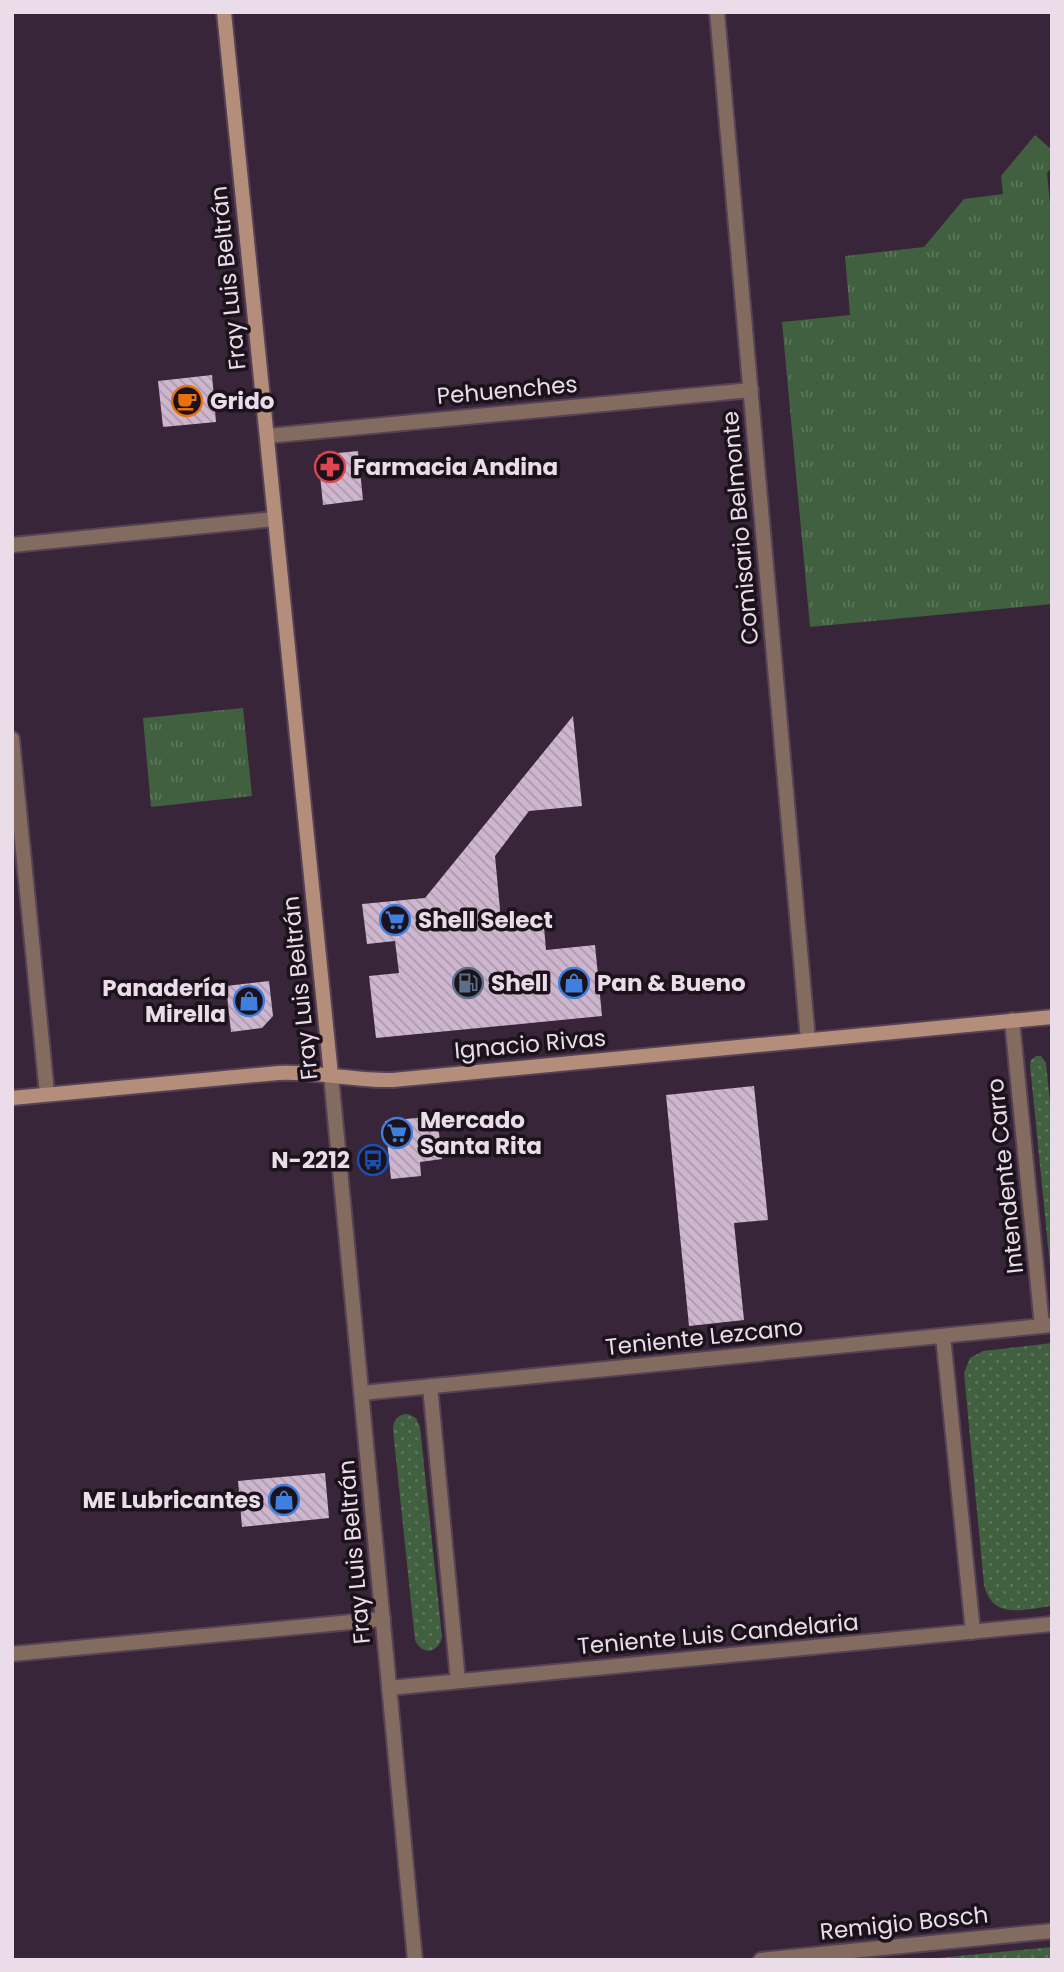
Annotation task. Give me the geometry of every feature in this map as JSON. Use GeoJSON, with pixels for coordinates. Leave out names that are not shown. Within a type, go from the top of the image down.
{"type":"FeatureCollection","features":[{"type":"Feature","properties":{"kind":"main road","name":"Fray Luis Beltrán"},"geometry":{"type":"LineString","coordinates":[[223,12],[331,1074]]}},
{"type":"Feature","properties":{"kind":"main road","name":"Ignacio Rivas"},"geometry":{"type":"LineString","coordinates":[[12,1098],[278,1073],[331,1074],[367,1080],[393,1080],[1052,1017]]}},
{"type":"Feature","properties":{"kind":"street","name":"Comisario Belmonte"},"geometry":{"type":"LineString","coordinates":[[717,12],[808,1040]]}},
{"type":"Feature","properties":{"kind":"street","name":"Pehuenches"},"geometry":{"type":"LineString","coordinates":[[267,436],[751,390]]}},
{"type":"Feature","properties":{"kind":"street"},"geometry":{"type":"LineString","coordinates":[[12,545],[275,519]]}},
{"type":"Feature","properties":{"kind":"street"},"geometry":{"type":"LineString","coordinates":[[12,739],[47,1094]]}},
{"type":"Feature","properties":{"kind":"street","name":"Intendente Carro"},"geometry":{"type":"LineString","coordinates":[[1012,1020],[1047,1326]]}},
{"type":"Feature","properties":{"kind":"street","name":"Fray Luis Beltrán"},"geometry":{"type":"LineString","coordinates":[[331,1074],[415,1960]]}},
{"type":"Feature","properties":{"kind":"street","name":"Teniente Lezcano"},"geometry":{"type":"LineString","coordinates":[[362,1393],[1047,1326]]}},
{"type":"Feature","properties":{"kind":"street"},"geometry":{"type":"LineString","coordinates":[[943,1336],[973,1632]]}},
{"type":"Feature","properties":{"kind":"street"},"geometry":{"type":"LineString","coordinates":[[430,1386],[458,1681]]}},
{"type":"Feature","properties":{"kind":"street"},"geometry":{"type":"LineString","coordinates":[[12,1654],[383,1619]]}},
{"type":"Feature","properties":{"kind":"street","name":"Teniente Luis Candelaria"},"geometry":{"type":"LineString","coordinates":[[389,1688],[1052,1624]]}},
{"type":"Feature","properties":{"kind":"street","name":"Remigio Bosch"},"geometry":{"type":"LineString","coordinates":[[761,1960],[1052,1931]]}},
{"type":"Feature","properties":{"kind":"green space"},"geometry":{"type":"Polygon","coordinates":[[[1035,135],[1052,150],[1052,167],[1047,173],[1052,225],[1052,604],[810,627],[782,322],[850,315],[845,256],[924,247],[964,199],[1003,194],[1001,176],[1035,135]]]}},
{"type":"Feature","properties":{"kind":"green space"},"geometry":{"type":"Polygon","coordinates":[[[243,708],[252,796],[151,807],[143,718],[243,708]]]}},
{"type":"Feature","properties":{"kind":"green space"},"geometry":{"type":"Polygon","coordinates":[[[1036,1056],[1041,1056],[1046,1063],[1052,1123],[1052,1286],[1030,1065],[1036,1056]]]}},
{"type":"Feature","properties":{"kind":"green space"},"geometry":{"type":"Polygon","coordinates":[[[1052,1343],[1052,1606],[1011,1610],[994,1604],[984,1585],[964,1373],[970,1358],[983,1351],[1052,1343]]]}},
{"type":"Feature","properties":{"kind":"green space"},"geometry":{"type":"Polygon","coordinates":[[[408,1414],[416,1418],[420,1427],[442,1637],[437,1646],[430,1650],[422,1649],[415,1640],[393,1430],[397,1418],[408,1414]]]}},
{"type":"Feature","properties":{"kind":"green space"},"geometry":{"type":"Polygon","coordinates":[[[1052,1947],[1052,1960],[917,1960],[1052,1947]]]}},
{"type":"Feature","properties":{"kind":"building","name":"Grido"},"geometry":{"type":"Polygon","coordinates":[[[212,375],[216,422],[163,427],[158,381],[212,375]]]}},
{"type":"Feature","properties":{"kind":"building"},"geometry":{"type":"Polygon","coordinates":[[[358,451],[363,500],[323,505],[318,455],[358,451]]]}},
{"type":"Feature","properties":{"kind":"building"},"geometry":{"type":"Polygon","coordinates":[[[573,716],[582,806],[529,811],[495,856],[502,931],[544,927],[546,950],[595,945],[602,1016],[376,1038],[369,976],[399,973],[395,941],[367,944],[362,904],[425,898],[573,716]]]}},
{"type":"Feature","properties":{"kind":"building","name":"Panadería Mirella"},"geometry":{"type":"Polygon","coordinates":[[[269,981],[273,1016],[262,1028],[231,1032],[226,986],[269,981]]]}},
{"type":"Feature","properties":{"kind":"building"},"geometry":{"type":"Polygon","coordinates":[[[754,1086],[768,1220],[734,1223],[744,1320],[689,1326],[666,1095],[754,1086]]]}},
{"type":"Feature","properties":{"kind":"building"},"geometry":{"type":"Polygon","coordinates":[[[437,1116],[442,1159],[420,1162],[421,1176],[391,1179],[385,1121],[437,1116]]]}},
{"type":"Feature","properties":{"kind":"building","name":"ME Lubricantes"},"geometry":{"type":"Polygon","coordinates":[[[325,1473],[329,1518],[242,1527],[238,1481],[325,1473]]]}},
{"type":"Feature","properties":{"kind":"place","name":"Grido"},"geometry":{"type":"Point","coordinates":[187,401]}},
{"type":"Feature","properties":{"kind":"place","name":"Farmacia Andina"},"geometry":{"type":"Point","coordinates":[330,467]}},
{"type":"Feature","properties":{"kind":"place","name":"Shell Select"},"geometry":{"type":"Point","coordinates":[395,920]}},
{"type":"Feature","properties":{"kind":"place","name":"Shell"},"geometry":{"type":"Point","coordinates":[468,983]}},
{"type":"Feature","properties":{"kind":"place","name":"Pan & Bueno"},"geometry":{"type":"Point","coordinates":[574,983]}},
{"type":"Feature","properties":{"kind":"place","name":"Panadería Mirella"},"geometry":{"type":"Point","coordinates":[249,1001]}},
{"type":"Feature","properties":{"kind":"place","name":"Mercado Santa Rita"},"geometry":{"type":"Point","coordinates":[397,1133]}},
{"type":"Feature","properties":{"kind":"place","name":"N-2212"},"geometry":{"type":"Point","coordinates":[373,1160]}},
{"type":"Feature","properties":{"kind":"place","name":"ME Lubricantes"},"geometry":{"type":"Point","coordinates":[284,1500]}}]}
